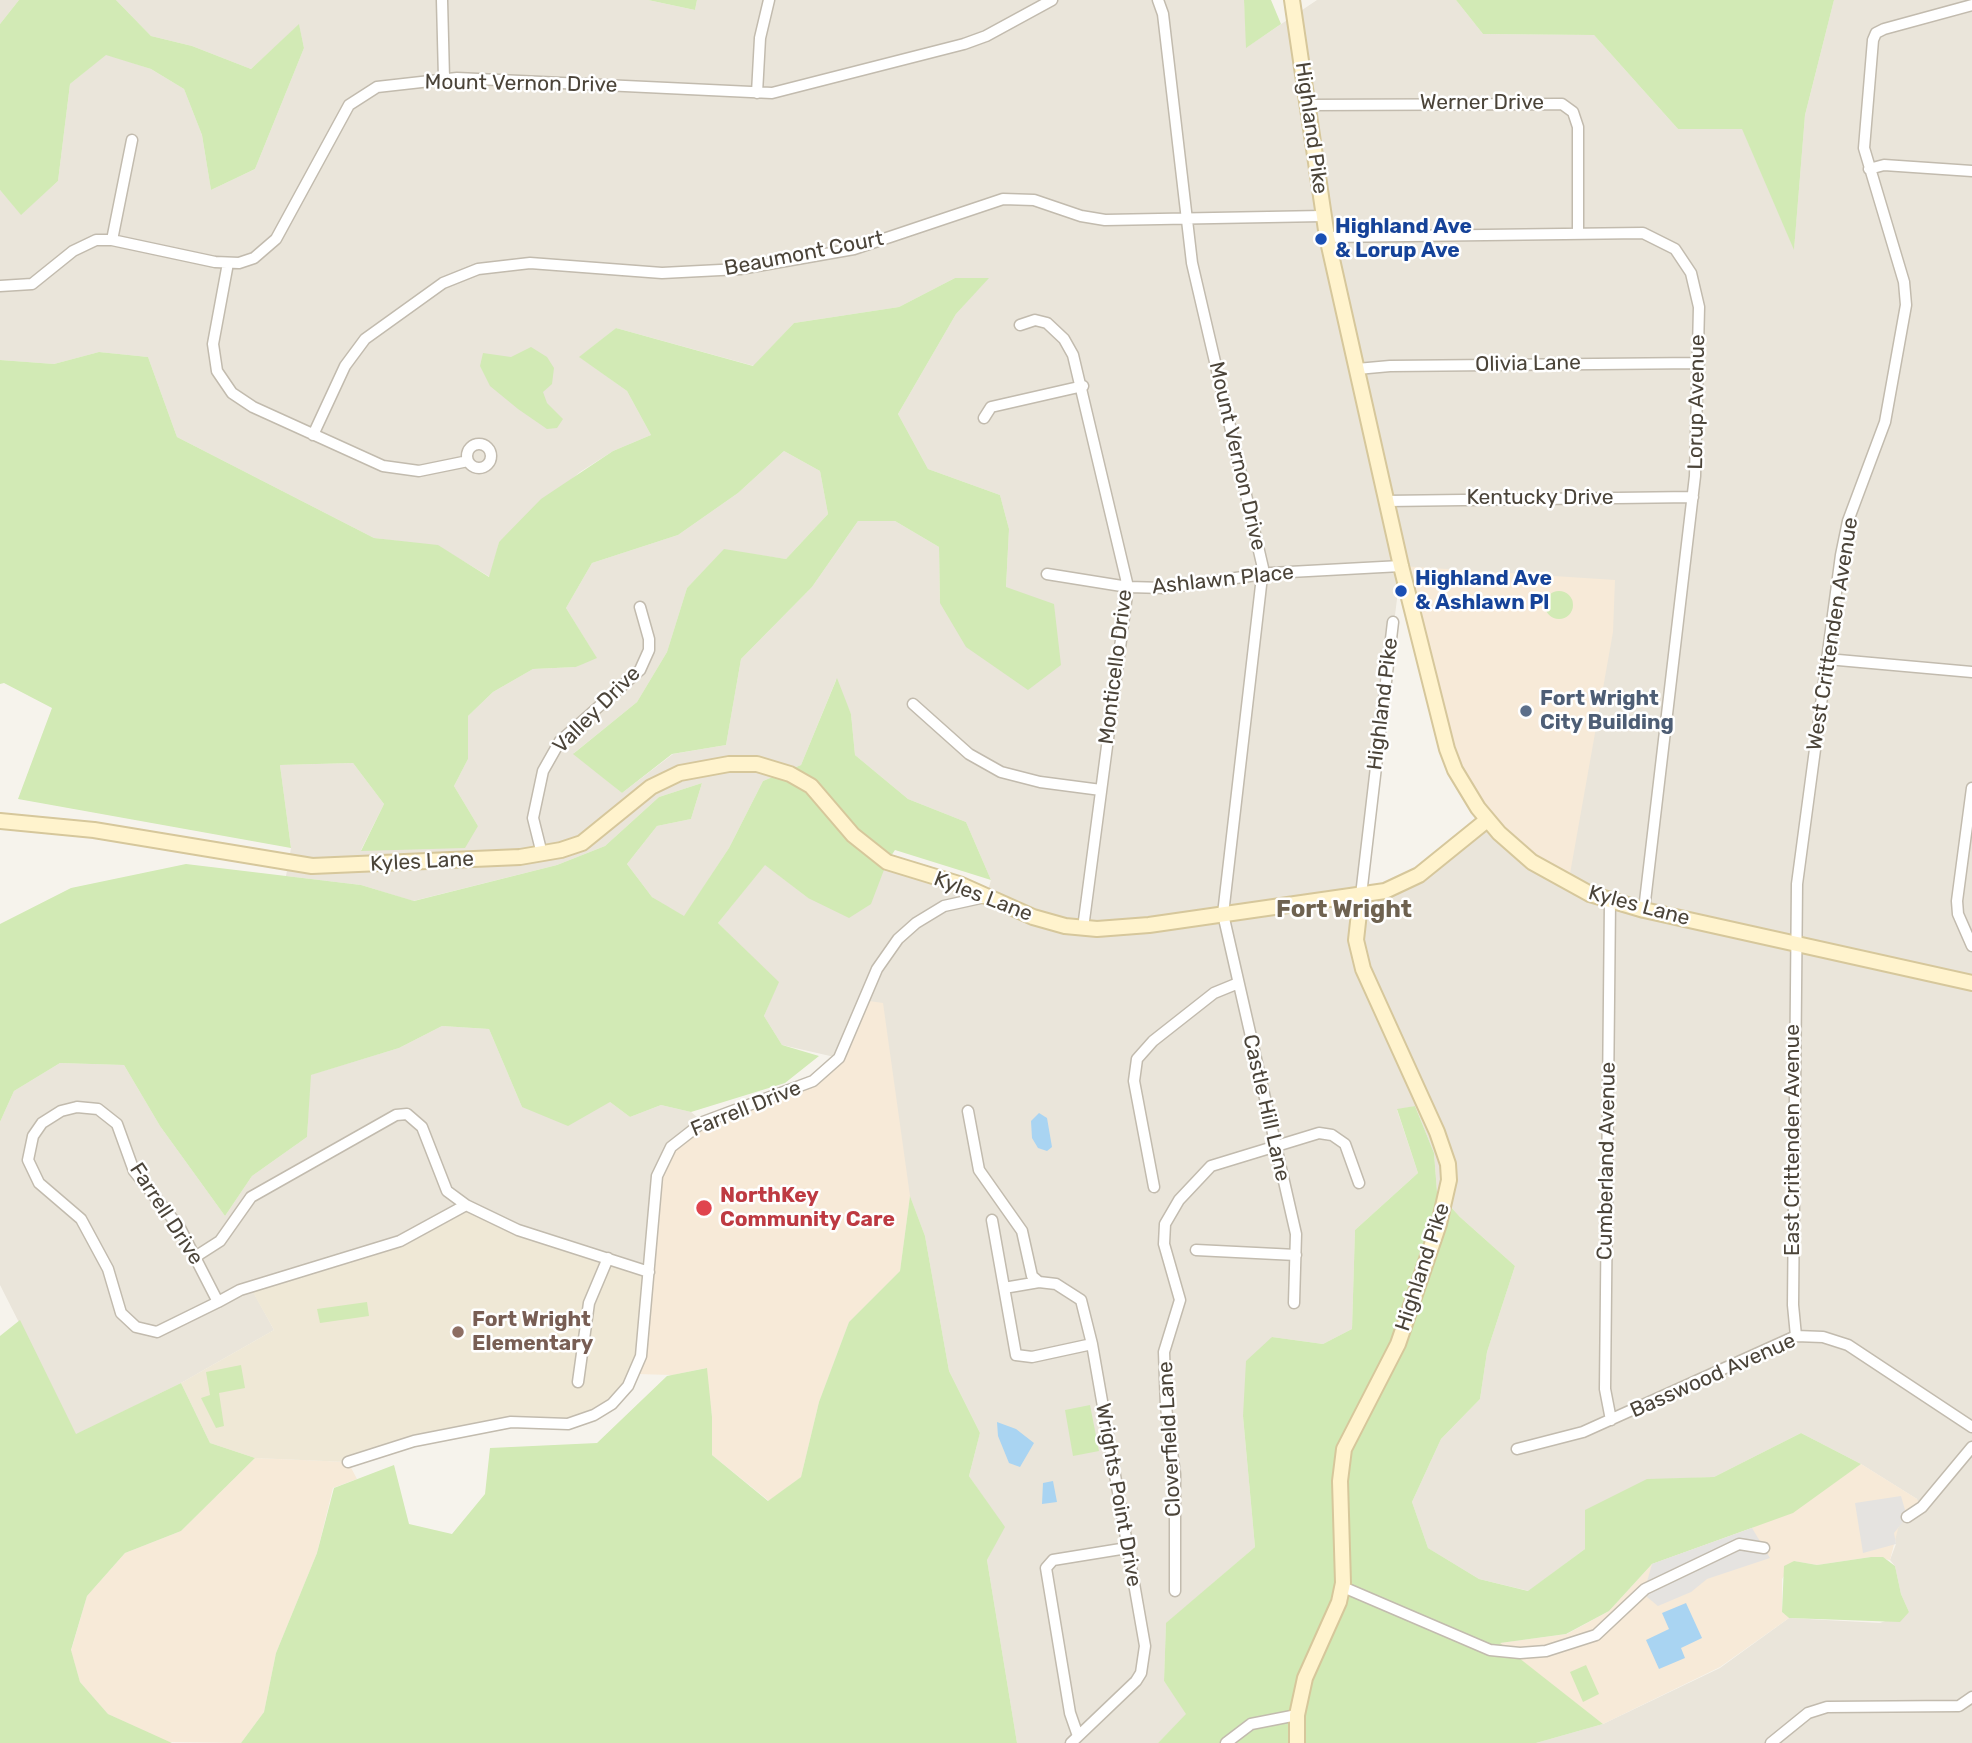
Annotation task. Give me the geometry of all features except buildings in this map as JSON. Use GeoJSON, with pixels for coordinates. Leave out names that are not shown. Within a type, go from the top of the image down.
{"type":"FeatureCollection","features":[{"type":"Feature","properties":{"kind":"main road","name":"Highland Pike"},"geometry":{"type":"LineString","coordinates":[[1292,0],[1327,237],[1401,566],[1447,749],[1463,784],[1487,820]]}},
{"type":"Feature","properties":{"kind":"main road","name":"Kyles Lane"},"geometry":{"type":"LineString","coordinates":[[0,821],[94,830],[312,866],[542,855],[582,843],[651,787],[680,774],[729,764],[757,764],[790,774],[811,786],[853,835],[887,862],[959,884],[1033,917],[1083,928],[1112,928],[1361,895],[1407,882],[1487,820],[1515,849],[1548,873],[1610,901],[1972,983]]}},
{"type":"Feature","properties":{"kind":"main road","name":"Highland Pike"},"geometry":{"type":"LineString","coordinates":[[1297,1743],[1297,1715],[1305,1678],[1343,1587],[1344,1538],[1340,1481],[1344,1450],[1398,1344],[1439,1224],[1449,1180],[1444,1148],[1363,969],[1356,940],[1361,895]]}},
{"type":"Feature","properties":{"kind":"street"},"geometry":{"type":"LineString","coordinates":[[442,0],[444,78]]}},
{"type":"Feature","properties":{"kind":"street"},"geometry":{"type":"LineString","coordinates":[[757,93],[760,38],[769,0]]}},
{"type":"Feature","properties":{"kind":"street","name":"Mount Vernon Drive"},"geometry":{"type":"LineString","coordinates":[[0,286],[32,284],[83,244],[112,240],[228,263],[254,258],[276,239],[345,112],[357,98],[389,84],[444,78],[757,93],[796,89],[964,44],[986,36],[1052,0]]}},
{"type":"Feature","properties":{"kind":"street","name":"Mount Vernon Drive"},"geometry":{"type":"LineString","coordinates":[[1157,0],[1163,14],[1192,263],[1263,575],[1223,914]]}},
{"type":"Feature","properties":{"kind":"street","name":"West Crittenden Avenue"},"geometry":{"type":"LineString","coordinates":[[1795,944],[1797,884],[1848,521],[1882,434],[1906,305],[1904,282],[1864,148],[1876,33],[1972,5]]}},
{"type":"Feature","properties":{"kind":"street","name":"Werner Drive"},"geometry":{"type":"LineString","coordinates":[[1307,106],[1562,104],[1573,112],[1578,127],[1578,233]]}},
{"type":"Feature","properties":{"kind":"street"},"geometry":{"type":"LineString","coordinates":[[112,240],[132,139]]}},
{"type":"Feature","properties":{"kind":"street"},"geometry":{"type":"LineString","coordinates":[[1869,169],[1884,165],[1972,171]]}},
{"type":"Feature","properties":{"kind":"street","name":"Beaumont Court"},"geometry":{"type":"LineString","coordinates":[[313,435],[345,366],[365,339],[443,283],[478,269],[530,263],[662,273],[740,269],[854,249],[1003,199],[1034,200],[1081,216],[1105,220],[1323,216]]}},
{"type":"Feature","properties":{"kind":"street","name":"Lorup Avenue"},"geometry":{"type":"LineString","coordinates":[[1327,237],[1643,233],[1675,249],[1685,261],[1695,284],[1699,307],[1693,497],[1644,910]]}},
{"type":"Feature","properties":{"kind":"street"},"geometry":{"type":"LineString","coordinates":[[228,263],[213,344],[214,360],[221,380],[241,401],[394,469],[432,470],[468,461]]}},
{"type":"Feature","properties":{"kind":"street","name":"Monticello Drive"},"geometry":{"type":"LineString","coordinates":[[1020,326],[1040,321],[1055,329],[1073,355],[1083,386],[1128,587],[1083,928]]}},
{"type":"Feature","properties":{"kind":"street","name":"Olivia Lane"},"geometry":{"type":"LineString","coordinates":[[1357,369],[1390,366],[1699,363]]}},
{"type":"Feature","properties":{"kind":"street"},"geometry":{"type":"LineString","coordinates":[[984,418],[991,407],[1083,386]]}},
{"type":"Feature","properties":{"kind":"street","name":"Kentucky Drive"},"geometry":{"type":"LineString","coordinates":[[1386,501],[1693,497]]}},
{"type":"Feature","properties":{"kind":"street","name":"Ashlawn Place"},"geometry":{"type":"LineString","coordinates":[[1047,575],[1128,587],[1165,588],[1263,575],[1401,566]]}},
{"type":"Feature","properties":{"kind":"street","name":"Valley Drive"},"geometry":{"type":"LineString","coordinates":[[542,855],[533,818],[543,771],[560,741],[640,670],[649,650],[649,639],[640,607]]}},
{"type":"Feature","properties":{"kind":"street","name":"Highland Pike"},"geometry":{"type":"LineString","coordinates":[[1361,895],[1393,622]]}},
{"type":"Feature","properties":{"kind":"street"},"geometry":{"type":"LineString","coordinates":[[1827,659],[1972,671]]}},
{"type":"Feature","properties":{"kind":"street"},"geometry":{"type":"LineString","coordinates":[[913,704],[969,754],[1001,772],[1040,782],[1101,790]]}},
{"type":"Feature","properties":{"kind":"street"},"geometry":{"type":"LineString","coordinates":[[1972,788],[1957,901],[1958,914],[1972,946]]}},
{"type":"Feature","properties":{"kind":"street","name":"Farrell Drive"},"geometry":{"type":"LineString","coordinates":[[348,1462],[414,1441],[511,1422],[568,1424],[594,1415],[623,1393],[634,1374],[645,1335],[657,1175],[671,1147],[703,1122],[813,1081],[839,1058],[877,969],[898,939],[916,923],[944,906],[986,897]]}},
{"type":"Feature","properties":{"kind":"street","name":"Cumberland Avenue"},"geometry":{"type":"LineString","coordinates":[[1610,901],[1605,1390],[1611,1420]]}},
{"type":"Feature","properties":{"kind":"street","name":"Castle Hill Lane"},"geometry":{"type":"LineString","coordinates":[[1223,914],[1236,984],[1296,1234],[1294,1303]]}},
{"type":"Feature","properties":{"kind":"street","name":"East Crittenden Avenue"},"geometry":{"type":"LineString","coordinates":[[1795,944],[1793,1305],[1796,1336]]}},
{"type":"Feature","properties":{"kind":"street"},"geometry":{"type":"LineString","coordinates":[[1154,1187],[1134,1066],[1153,1041],[1214,993],[1236,984]]}},
{"type":"Feature","properties":{"kind":"street","name":"Farrell Drive"},"geometry":{"type":"LineString","coordinates":[[218,1302],[170,1214],[134,1171],[121,1133],[109,1116],[91,1107],[77,1107],[53,1115],[42,1123],[29,1146],[30,1170],[44,1189],[81,1220],[108,1269],[118,1307],[131,1324],[157,1332],[218,1302],[240,1290],[400,1241],[466,1205]]}},
{"type":"Feature","properties":{"kind":"street"},"geometry":{"type":"LineString","coordinates":[[968,1111],[979,1170],[1022,1231],[1032,1276],[1038,1282]]}},
{"type":"Feature","properties":{"kind":"street"},"geometry":{"type":"LineString","coordinates":[[195,1257],[220,1241],[242,1205],[251,1197],[396,1115],[407,1114],[415,1118],[435,1155],[441,1181],[447,1191],[466,1205],[518,1230],[649,1272]]}},
{"type":"Feature","properties":{"kind":"street","name":"Cloverfield Lane"},"geometry":{"type":"LineString","coordinates":[[1175,1591],[1175,1474],[1166,1407],[1164,1352],[1180,1300],[1164,1244],[1165,1224],[1178,1200],[1211,1166],[1319,1133],[1332,1135],[1345,1144],[1359,1182]]}},
{"type":"Feature","properties":{"kind":"street"},"geometry":{"type":"LineString","coordinates":[[992,1220],[1015,1353],[1032,1357],[1092,1344]]}},
{"type":"Feature","properties":{"kind":"street"},"geometry":{"type":"LineString","coordinates":[[1196,1250],[1296,1255]]}},
{"type":"Feature","properties":{"kind":"street"},"geometry":{"type":"LineString","coordinates":[[578,1382],[589,1303],[608,1258]]}},
{"type":"Feature","properties":{"kind":"street","name":"Wrights Point Drive"},"geometry":{"type":"LineString","coordinates":[[1004,1288],[1038,1282],[1064,1287],[1081,1300],[1092,1344],[1145,1646],[1141,1673],[1074,1740]]}},
{"type":"Feature","properties":{"kind":"street","name":"Basswood Avenue"},"geometry":{"type":"LineString","coordinates":[[1517,1449],[1583,1432],[1796,1336],[1823,1337],[1848,1345],[1972,1427]]}},
{"type":"Feature","properties":{"kind":"street"},"geometry":{"type":"LineString","coordinates":[[1907,1517],[1922,1507],[1972,1447]]}},
{"type":"Feature","properties":{"kind":"street"},"geometry":{"type":"LineString","coordinates":[[1343,1587],[1490,1650],[1520,1653],[1546,1651],[1596,1635],[1645,1589],[1739,1544],[1764,1548]]}},
{"type":"Feature","properties":{"kind":"street"},"geometry":{"type":"LineString","coordinates":[[1074,1740],[1046,1568],[1053,1560],[1128,1548]]}},
{"type":"Feature","properties":{"kind":"street"},"geometry":{"type":"LineString","coordinates":[[1771,1743],[1808,1713],[1827,1707],[1959,1706],[1972,1698]]}},
{"type":"Feature","properties":{"kind":"street"},"geometry":{"type":"LineString","coordinates":[[1226,1743],[1251,1724],[1297,1715]]}},
{"type":"Feature","properties":{"kind":"shaded area"},"geometry":{"type":"Polygon","coordinates":[[[0,0],[19,0],[0,24],[0,0]]]}},
{"type":"Feature","properties":{"kind":"shaded area"},"geometry":{"type":"Polygon","coordinates":[[[116,0],[648,0],[695,10],[697,0],[1244,0],[1247,47],[1317,0],[1456,0],[1483,34],[1594,35],[1678,129],[1742,128],[1794,249],[1805,115],[1834,0],[1972,0],[1972,1743],[1536,1743],[1603,1724],[1720,1668],[1789,1618],[1880,1623],[1909,1612],[1901,1594],[1895,1566],[1890,1560],[1896,1544],[1894,1534],[1917,1499],[1861,1464],[1801,1433],[1714,1477],[1647,1480],[1585,1549],[1529,1591],[1479,1579],[1428,1548],[1412,1502],[1441,1439],[1480,1399],[1487,1352],[1515,1266],[1460,1217],[1437,1192],[1434,1153],[1415,1106],[1397,1110],[1418,1173],[1355,1230],[1352,1329],[1323,1344],[1272,1337],[1243,1416],[1255,1547],[1166,1624],[1164,1681],[1187,1714],[1158,1743],[1017,1743],[987,1560],[1004,1527],[969,1476],[980,1433],[949,1371],[925,1236],[910,1196],[839,1058],[782,1045],[764,1016],[778,982],[718,923],[765,864],[808,898],[887,862],[986,897],[991,880],[966,822],[908,799],[855,755],[851,714],[836,680],[801,765],[763,781],[729,848],[684,917],[652,897],[627,864],[657,826],[691,819],[702,783],[659,797],[605,846],[557,865],[413,901],[361,885],[286,876],[291,848],[280,765],[353,763],[384,804],[361,850],[478,826],[454,786],[468,759],[468,716],[493,692],[533,669],[576,667],[596,657],[566,608],[592,563],[678,535],[738,493],[784,451],[820,471],[828,514],[786,559],[724,550],[687,588],[667,652],[637,702],[574,753],[622,793],[673,754],[726,745],[741,659],[812,587],[858,521],[895,521],[939,547],[940,603],[1006,588],[1009,529],[1000,495],[928,469],[898,414],[956,314],[988,278],[955,278],[899,307],[794,323],[754,366],[616,328],[580,357],[627,391],[651,435],[613,451],[580,472],[499,542],[490,577],[438,546],[374,538],[177,437],[148,357],[99,352],[54,364],[0,360],[0,190],[21,214],[58,181],[70,84],[106,54],[151,69],[184,89],[202,135],[211,190],[255,169],[304,48],[299,25],[251,69],[192,46],[151,36],[116,0]],[[1401,566],[1361,895],[1385,891],[1487,820],[1401,566]]]}},
{"type":"Feature","properties":{"kind":"shaded area"},"geometry":{"type":"Polygon","coordinates":[[[1401,566],[1615,580],[1613,632],[1568,885],[1532,862],[1463,784],[1401,566]]]}},
{"type":"Feature","properties":{"kind":"shaded area"},"geometry":{"type":"Polygon","coordinates":[[[862,1000],[883,1003],[910,1196],[900,1271],[849,1322],[819,1402],[801,1477],[769,1501],[712,1455],[712,1417],[706,1368],[673,1375],[634,1374],[657,1176],[690,1129],[795,1090],[839,1058],[862,1000]]]}},
{"type":"Feature","properties":{"kind":"shaded area"},"geometry":{"type":"Polygon","coordinates":[[[442,1026],[489,1029],[522,1107],[610,1102],[630,1117],[661,1105],[691,1112],[703,1122],[649,1272],[400,1241],[251,1288],[274,1330],[181,1383],[76,1435],[0,1285],[0,1122],[14,1091],[60,1063],[124,1065],[160,1126],[225,1216],[252,1176],[307,1137],[310,1075],[399,1048],[442,1026]]]}},
{"type":"Feature","properties":{"kind":"shaded area","name":"Fort Wright Elementary"},"geometry":{"type":"Polygon","coordinates":[[[462,1209],[478,1211],[649,1272],[645,1335],[623,1393],[582,1420],[511,1422],[348,1462],[255,1458],[210,1443],[181,1383],[274,1330],[250,1287],[358,1256],[462,1209]]]}},
{"type":"Feature","properties":{"kind":"shaded area"},"geometry":{"type":"Polygon","coordinates":[[[255,1458],[348,1462],[357,1479],[333,1488],[317,1553],[276,1653],[264,1712],[241,1743],[168,1742],[108,1714],[80,1682],[71,1651],[87,1596],[125,1553],[181,1531],[255,1458]]]}},
{"type":"Feature","properties":{"kind":"shaded area"},"geometry":{"type":"Polygon","coordinates":[[[1861,1464],[1917,1499],[1922,1507],[1899,1525],[1890,1560],[1871,1557],[1817,1565],[1794,1561],[1782,1579],[1782,1612],[1789,1618],[1720,1667],[1603,1724],[1499,1643],[1567,1634],[1609,1611],[1652,1564],[1752,1528],[1832,1484],[1861,1464]]]}},
{"type":"Feature","properties":{"kind":"shaded area"},"geometry":{"type":"Polygon","coordinates":[[[1901,1496],[1907,1517],[1894,1533],[1896,1544],[1863,1553],[1855,1503],[1901,1496]]]}},
{"type":"Feature","properties":{"kind":"shaded area"},"geometry":{"type":"Polygon","coordinates":[[[1752,1528],[1770,1558],[1707,1579],[1691,1592],[1658,1606],[1647,1597],[1645,1589],[1652,1564],[1752,1528]]]}},
{"type":"Feature","properties":{"kind":"green space"},"geometry":{"type":"Polygon","coordinates":[[[19,0],[116,0],[151,36],[192,46],[251,69],[299,24],[304,48],[255,169],[211,190],[202,135],[184,89],[151,69],[106,55],[70,84],[58,181],[21,215],[0,190],[0,24],[19,0]]]}},
{"type":"Feature","properties":{"kind":"green space"},"geometry":{"type":"Polygon","coordinates":[[[648,0],[697,0],[695,10],[648,0]]]}},
{"type":"Feature","properties":{"kind":"green space"},"geometry":{"type":"Polygon","coordinates":[[[1244,0],[1271,0],[1281,24],[1246,48],[1244,0]]]}},
{"type":"Feature","properties":{"kind":"green space"},"geometry":{"type":"Polygon","coordinates":[[[1456,0],[1834,0],[1805,115],[1794,250],[1742,129],[1678,129],[1594,35],[1483,34],[1456,0]]]}},
{"type":"Feature","properties":{"kind":"green space"},"geometry":{"type":"Polygon","coordinates":[[[955,278],[989,278],[956,314],[898,414],[928,469],[1000,495],[1009,529],[1006,587],[1054,604],[1061,665],[1028,690],[966,647],[940,603],[939,547],[895,521],[858,521],[812,587],[741,659],[726,745],[672,754],[622,793],[573,754],[637,702],[667,652],[687,588],[724,549],[786,559],[828,514],[820,471],[784,451],[738,493],[678,535],[592,563],[566,608],[597,658],[576,667],[533,669],[493,692],[468,716],[468,759],[454,786],[478,826],[465,848],[361,851],[384,804],[353,763],[280,765],[291,848],[18,799],[52,708],[4,683],[0,684],[0,360],[54,364],[99,352],[148,357],[177,437],[374,538],[438,545],[489,577],[499,542],[541,499],[613,451],[651,435],[627,391],[579,357],[616,328],[753,366],[794,323],[899,307],[955,278]]]}},
{"type":"Feature","properties":{"kind":"green space"},"geometry":{"type":"Polygon","coordinates":[[[531,347],[547,357],[554,368],[552,384],[543,392],[547,403],[563,419],[557,428],[547,429],[518,409],[490,386],[480,366],[483,353],[511,357],[531,347]]]}},
{"type":"Feature","properties":{"kind":"green space"},"geometry":{"type":"Polygon","coordinates":[[[1559,591],[1569,595],[1573,605],[1569,615],[1559,619],[1549,615],[1545,605],[1549,595],[1559,591]]]}},
{"type":"Feature","properties":{"kind":"green space"},"geometry":{"type":"Polygon","coordinates":[[[837,678],[851,714],[855,755],[908,799],[966,822],[991,880],[895,850],[887,862],[871,904],[849,918],[808,898],[765,865],[718,923],[779,982],[764,1016],[782,1045],[819,1056],[785,1083],[691,1112],[661,1105],[630,1117],[610,1102],[568,1126],[522,1107],[489,1029],[442,1026],[399,1048],[311,1075],[307,1137],[252,1176],[225,1216],[160,1126],[124,1065],[60,1063],[14,1091],[0,1122],[0,924],[71,888],[186,864],[361,885],[414,901],[557,865],[605,846],[659,797],[702,783],[691,819],[657,826],[627,864],[652,897],[684,916],[729,848],[763,781],[801,765],[837,678]]]}},
{"type":"Feature","properties":{"kind":"green space"},"geometry":{"type":"Polygon","coordinates":[[[1415,1106],[1434,1153],[1437,1192],[1460,1217],[1515,1266],[1487,1352],[1480,1399],[1441,1439],[1412,1502],[1428,1548],[1479,1579],[1528,1591],[1585,1549],[1585,1510],[1647,1479],[1714,1477],[1801,1433],[1861,1464],[1793,1513],[1652,1564],[1609,1611],[1566,1634],[1500,1643],[1603,1724],[1536,1743],[1158,1743],[1186,1714],[1164,1681],[1166,1623],[1255,1547],[1243,1416],[1246,1361],[1272,1337],[1323,1344],[1352,1329],[1355,1230],[1418,1173],[1397,1109],[1415,1106]]]}},
{"type":"Feature","properties":{"kind":"green space"},"geometry":{"type":"Polygon","coordinates":[[[910,1196],[925,1236],[949,1371],[980,1433],[969,1476],[1005,1527],[987,1560],[1017,1743],[241,1743],[264,1712],[276,1653],[317,1553],[334,1488],[394,1465],[409,1524],[452,1534],[485,1494],[490,1448],[597,1443],[667,1376],[707,1368],[712,1417],[712,1455],[768,1501],[801,1477],[819,1402],[849,1322],[900,1271],[910,1196]]]}},
{"type":"Feature","properties":{"kind":"green space"},"geometry":{"type":"Polygon","coordinates":[[[367,1302],[369,1316],[320,1323],[317,1309],[367,1302]]]}},
{"type":"Feature","properties":{"kind":"green space"},"geometry":{"type":"Polygon","coordinates":[[[20,1320],[76,1434],[181,1383],[210,1443],[255,1458],[181,1531],[125,1553],[87,1596],[71,1650],[80,1682],[108,1714],[172,1743],[0,1743],[0,1336],[20,1320]]]}},
{"type":"Feature","properties":{"kind":"green space"},"geometry":{"type":"Polygon","coordinates":[[[241,1365],[245,1388],[219,1393],[224,1426],[216,1428],[201,1398],[210,1395],[206,1372],[241,1365]]]}},
{"type":"Feature","properties":{"kind":"green space"},"geometry":{"type":"Polygon","coordinates":[[[1090,1405],[1099,1451],[1073,1456],[1065,1410],[1090,1405]]]}},
{"type":"Feature","properties":{"kind":"green space"},"geometry":{"type":"Polygon","coordinates":[[[1883,1557],[1895,1566],[1901,1594],[1909,1612],[1900,1622],[1789,1618],[1782,1612],[1784,1566],[1794,1561],[1817,1565],[1883,1557]]]}},
{"type":"Feature","properties":{"kind":"green space"},"geometry":{"type":"Polygon","coordinates":[[[1586,1665],[1599,1694],[1583,1702],[1570,1672],[1586,1665]]]}},
{"type":"Feature","properties":{"kind":"water"},"geometry":{"type":"Polygon","coordinates":[[[1039,1113],[1047,1118],[1052,1147],[1047,1151],[1038,1148],[1032,1138],[1031,1121],[1039,1113]]]}},
{"type":"Feature","properties":{"kind":"water"},"geometry":{"type":"Polygon","coordinates":[[[997,1422],[1016,1429],[1034,1443],[1020,1467],[1009,1463],[998,1436],[997,1422]]]}},
{"type":"Feature","properties":{"kind":"water"},"geometry":{"type":"Polygon","coordinates":[[[1053,1481],[1057,1502],[1042,1504],[1043,1483],[1053,1481]]]}},
{"type":"Feature","properties":{"kind":"water"},"geometry":{"type":"Polygon","coordinates":[[[1686,1603],[1702,1638],[1681,1648],[1685,1658],[1659,1669],[1646,1640],[1669,1629],[1662,1613],[1686,1603]]]}},
{"type":"Feature","properties":{"kind":"place","name":"Highland Ave & Lorup Ave"},"geometry":{"type":"Point","coordinates":[1321,239]}},
{"type":"Feature","properties":{"kind":"place","name":"Highland Ave & Ashlawn Pl"},"geometry":{"type":"Point","coordinates":[1401,591]}},
{"type":"Feature","properties":{"kind":"place","name":"Fort Wright City Building"},"geometry":{"type":"Point","coordinates":[1526,711]}},
{"type":"Feature","properties":{"kind":"place","name":"NorthKey Community Care"},"geometry":{"type":"Point","coordinates":[704,1208]}},
{"type":"Feature","properties":{"kind":"place","name":"Fort Wright Elementary"},"geometry":{"type":"Point","coordinates":[458,1332]}},
{"type":"Feature","properties":{"kind":"district","name":"Fort Wright"},"geometry":{"type":"Point","coordinates":[1344,910]}}]}
